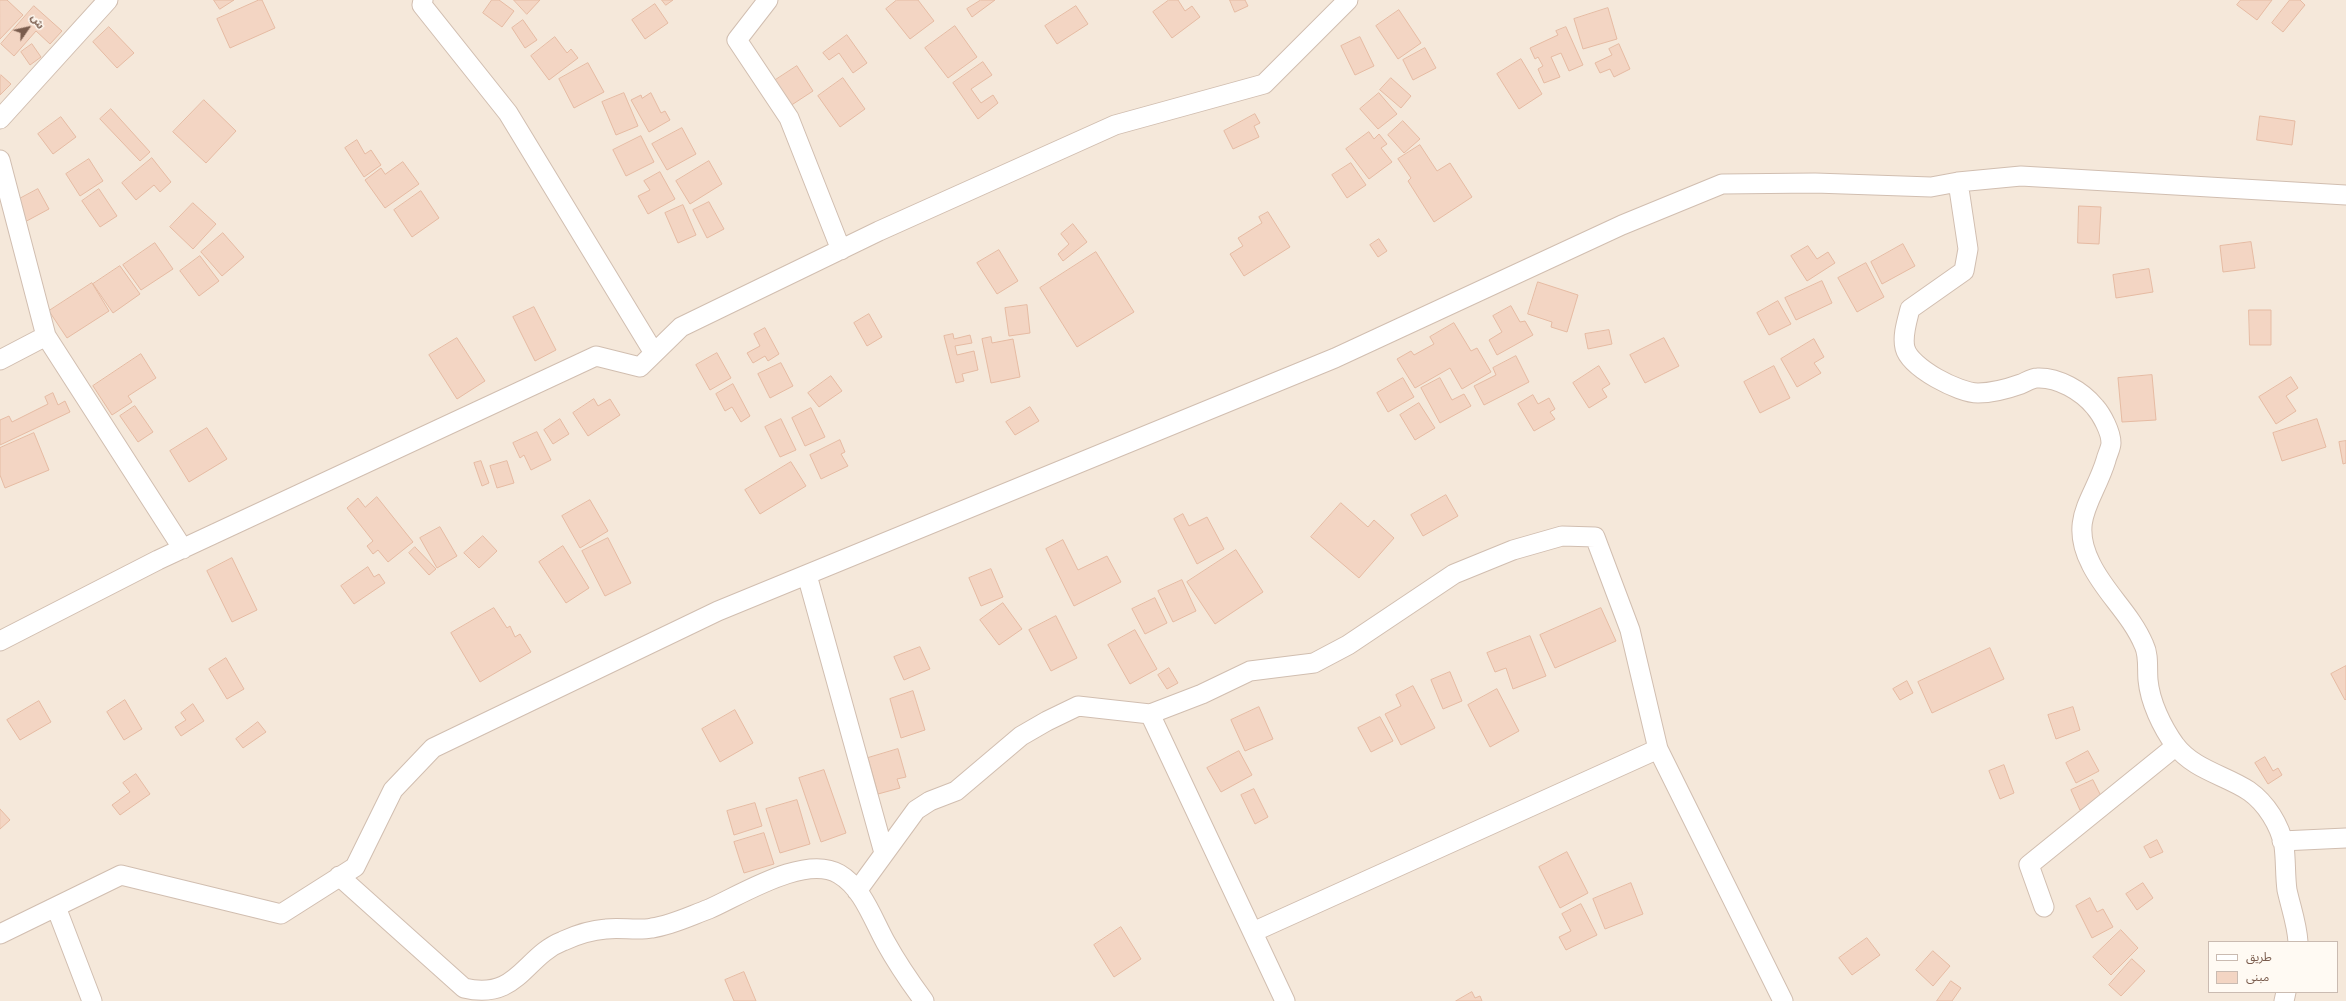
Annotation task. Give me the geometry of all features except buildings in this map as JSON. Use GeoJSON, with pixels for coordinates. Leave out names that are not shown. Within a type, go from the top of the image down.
{"type":"FeatureCollection","features":[{"type":"Feature","properties":{"kind":"street"},"geometry":{"type":"LineString","coordinates":[[0,119],[108,0]]}},
{"type":"Feature","properties":{"kind":"street"},"geometry":{"type":"LineString","coordinates":[[423,0],[422,5],[508,114],[654,353]]}},
{"type":"Feature","properties":{"kind":"street"},"geometry":{"type":"LineString","coordinates":[[768,0],[738,40],[789,118],[841,250]]}},
{"type":"Feature","properties":{"kind":"street"},"geometry":{"type":"LineString","coordinates":[[0,641],[183,549],[596,356],[640,367],[681,327],[841,250],[1115,125],[1264,84],[1348,0]]}},
{"type":"Feature","properties":{"kind":"street"},"geometry":{"type":"LineString","coordinates":[[0,160],[46,336],[183,549]]}},
{"type":"Feature","properties":{"kind":"street"},"geometry":{"type":"LineString","coordinates":[[0,934],[121,875],[281,914],[354,867],[394,790],[433,748],[718,611],[1335,358],[1622,225],[1722,184],[1815,183],[1931,187],[1958,182],[2021,176],[2346,195]]}},
{"type":"Feature","properties":{"kind":"street"},"geometry":{"type":"LineString","coordinates":[[1958,182],[1968,249],[1964,271],[1910,309],[1905,328],[1905,349],[1914,362],[1957,389],[1976,393],[2003,390],[2037,378],[2060,382],[2078,391],[2095,406],[2105,425],[2111,442],[2103,470],[2088,500],[2081,520],[2084,544],[2090,564],[2124,610],[2141,637],[2146,648],[2148,683],[2159,718],[2176,746],[2193,762],[2249,792],[2263,803],[2274,820],[2282,841],[2285,876],[2298,941]]}},
{"type":"Feature","properties":{"kind":"street"},"geometry":{"type":"LineString","coordinates":[[0,360],[46,336]]}},
{"type":"Feature","properties":{"kind":"street"},"geometry":{"type":"LineString","coordinates":[[857,891],[916,810],[930,801],[956,791],[1021,736],[1078,706],[1150,714],[1202,694],[1250,671],[1314,663],[1348,645],[1454,574],[1513,550],[1562,536],[1595,537],[1630,630],[1658,749],[1783,1001]]}},
{"type":"Feature","properties":{"kind":"street"},"geometry":{"type":"LineString","coordinates":[[807,575],[884,853]]}},
{"type":"Feature","properties":{"kind":"street"},"geometry":{"type":"LineString","coordinates":[[1150,714],[1285,1001]]}},
{"type":"Feature","properties":{"kind":"street"},"geometry":{"type":"LineString","coordinates":[[2044,907],[2029,865],[2176,746]]}},
{"type":"Feature","properties":{"kind":"street"},"geometry":{"type":"LineString","coordinates":[[1253,932],[1658,749]]}},
{"type":"Feature","properties":{"kind":"street"},"geometry":{"type":"LineString","coordinates":[[2282,841],[2346,838]]}},
{"type":"Feature","properties":{"kind":"street"},"geometry":{"type":"LineString","coordinates":[[339,876],[464,988],[475,992],[490,992],[505,988],[561,941],[607,929],[639,930],[678,921],[739,896],[777,876],[800,870],[817,869],[838,873],[851,882],[886,944],[924,1001]]}},
{"type":"Feature","properties":{"kind":"street"},"geometry":{"type":"LineString","coordinates":[[56,907],[92,1001]]}},
{"type":"Feature","properties":{"kind":"shaded area"},"geometry":{"type":"Polygon","coordinates":[[[0,0],[2346,0],[2346,1001],[0,1001],[0,0]]]}}]}
